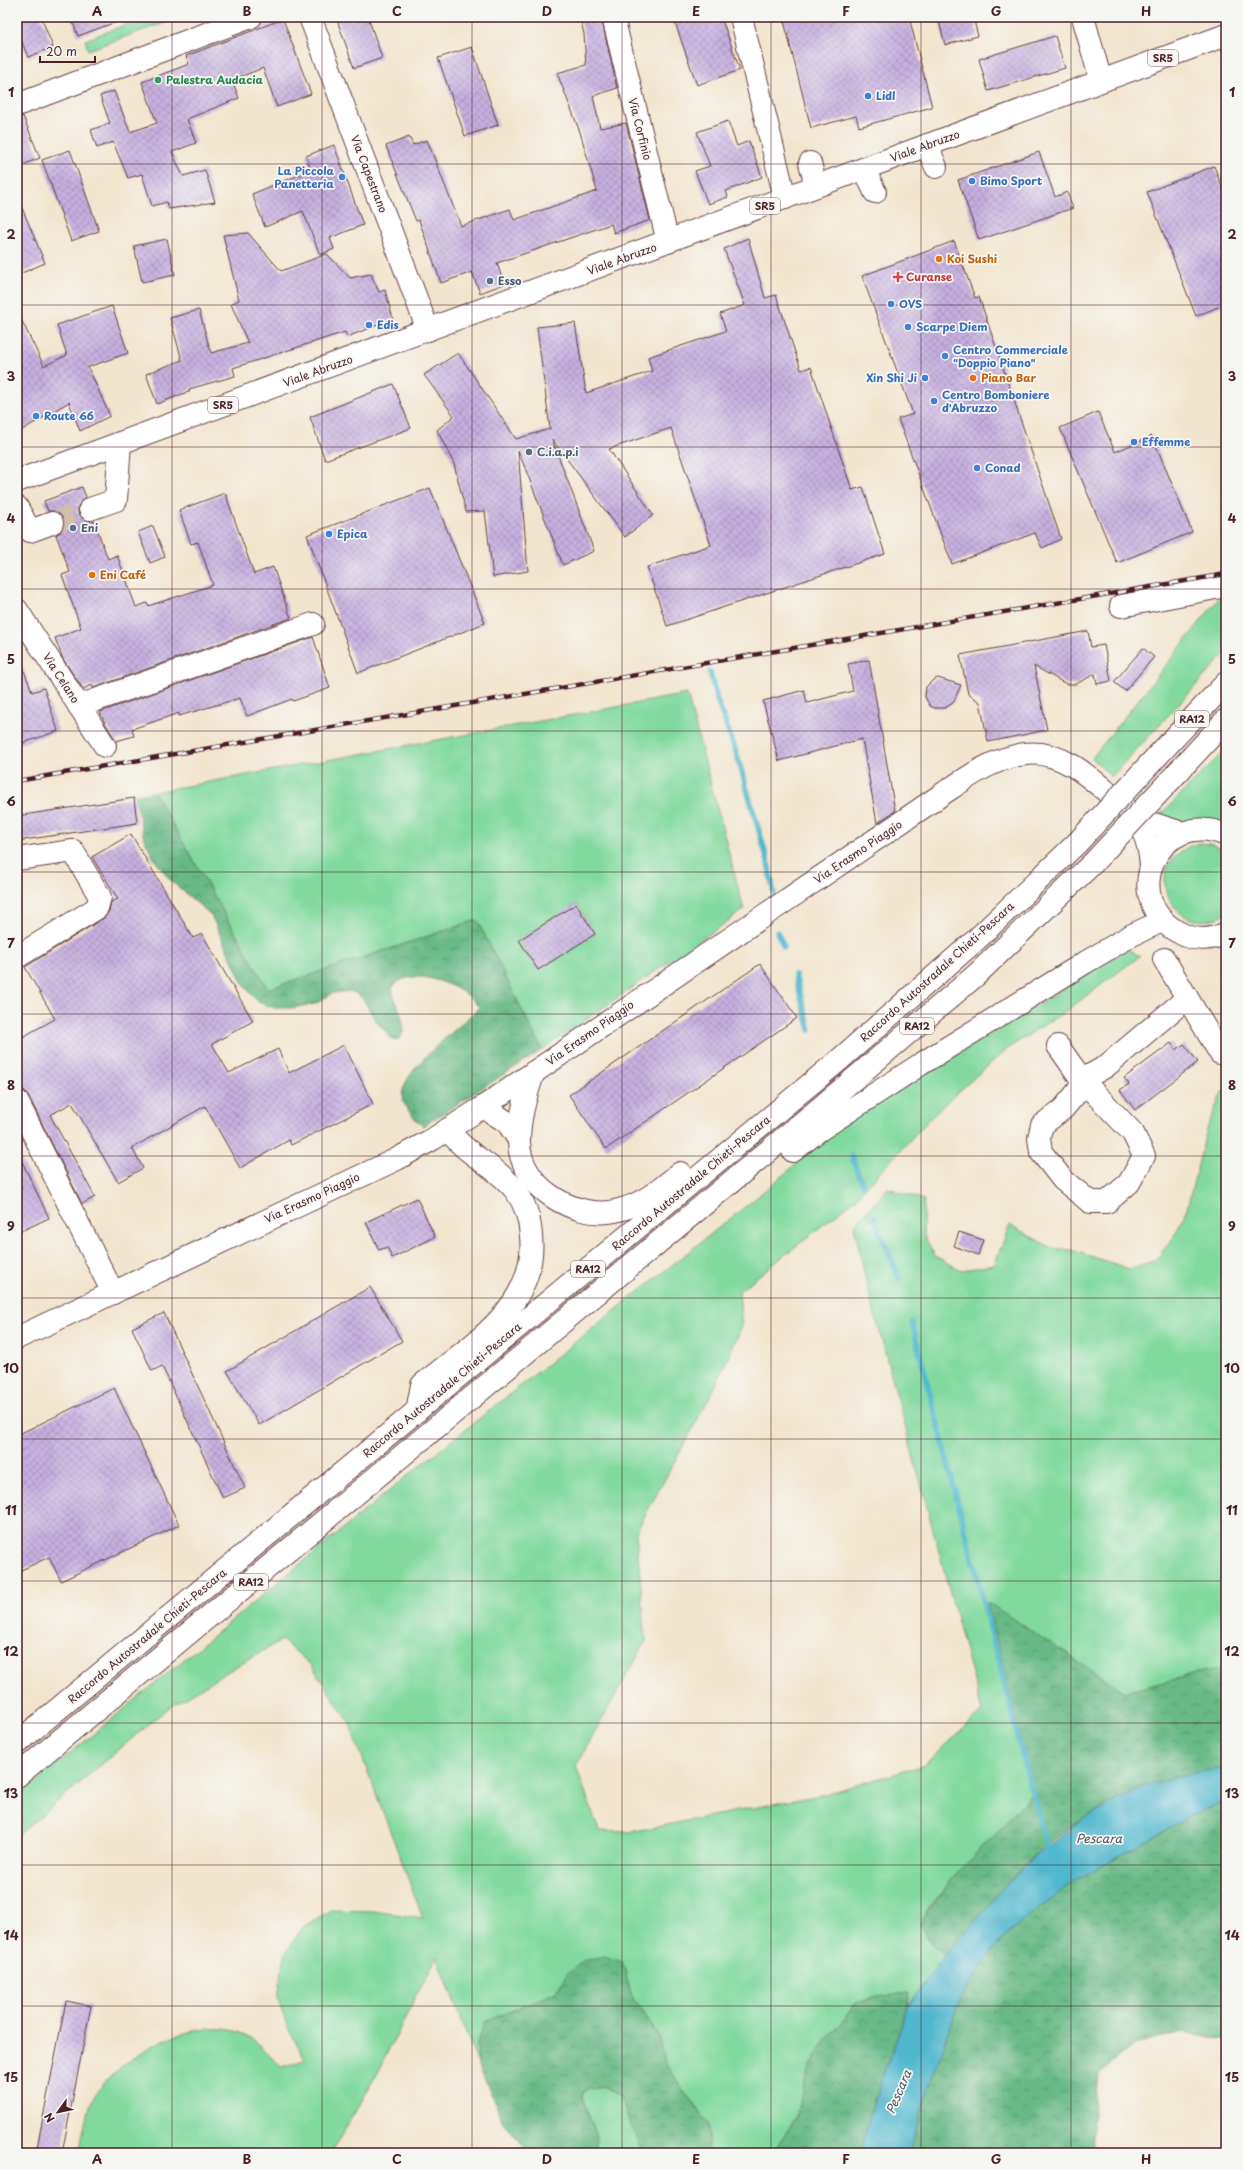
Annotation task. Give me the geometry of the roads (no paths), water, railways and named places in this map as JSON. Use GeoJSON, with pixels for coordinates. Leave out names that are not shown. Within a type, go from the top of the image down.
{"type":"FeatureCollection","features":[{"type":"Feature","properties":{"kind":"main road"},"geometry":{"type":"LineString","coordinates":[[17,105],[251,17]]}},
{"type":"Feature","properties":{"kind":"main road","name":"Via Capestrano"},"geometry":{"type":"LineString","coordinates":[[310,17],[428,330]]}},
{"type":"Feature","properties":{"kind":"main road","name":"Via Corfinio"},"geometry":{"type":"LineString","coordinates":[[613,17],[668,242]]}},
{"type":"Feature","properties":{"kind":"main road"},"geometry":{"type":"LineString","coordinates":[[741,17],[786,198]]}},
{"type":"Feature","properties":{"kind":"main road"},"geometry":{"type":"LineString","coordinates":[[1083,17],[1101,81]]}},
{"type":"Feature","properties":{"kind":"main road","name":"Viale Abruzzo"},"geometry":{"type":"LineString","coordinates":[[17,481],[1226,35]]}},
{"type":"Feature","properties":{"kind":"main road"},"geometry":{"type":"LineString","coordinates":[[927,145],[936,167]]}},
{"type":"Feature","properties":{"kind":"main road"},"geometry":{"type":"LineString","coordinates":[[810,163],[816,186]]}},
{"type":"Feature","properties":{"kind":"main road"},"geometry":{"type":"LineString","coordinates":[[864,169],[875,192]]}},
{"type":"Feature","properties":{"kind":"main road"},"geometry":{"type":"LineString","coordinates":[[90,509],[116,500],[120,443]]}},
{"type":"Feature","properties":{"kind":"main road"},"geometry":{"type":"LineString","coordinates":[[17,507],[30,531],[52,523]]}},
{"type":"Feature","properties":{"kind":"main road"},"geometry":{"type":"LineString","coordinates":[[1121,606],[1226,586]]}},
{"type":"Feature","properties":{"kind":"main road","name":"Via Celano"},"geometry":{"type":"LineString","coordinates":[[17,610],[105,746]]}},
{"type":"Feature","properties":{"kind":"main road"},"geometry":{"type":"LineString","coordinates":[[79,706],[313,624]]}},
{"type":"Feature","properties":{"kind":"main road","name":"Raccordo Autostradale Chieti-Pescara"},"geometry":{"type":"LineString","coordinates":[[17,1744],[911,999],[977,939],[1076,843],[1226,683]]}},
{"type":"Feature","properties":{"kind":"main road","name":"RA12"},"geometry":{"type":"LineString","coordinates":[[17,1776],[734,1181],[975,976],[1093,863],[1226,720]]}},
{"type":"Feature","properties":{"kind":"main road","name":"Via Erasmo Piaggio"},"geometry":{"type":"LineString","coordinates":[[17,1338],[397,1159],[448,1129],[483,1107],[959,783],[993,763],[1027,753],[1055,758],[1072,765],[1086,774],[1135,818],[1147,843],[1151,867]]}},
{"type":"Feature","properties":{"kind":"main road","name":"Via Erasmo Piaggio"},"geometry":{"type":"LineString","coordinates":[[1135,818],[1182,833]]}},
{"type":"Feature","properties":{"kind":"main road"},"geometry":{"type":"LineString","coordinates":[[1224,936],[1209,938],[1186,936],[1173,930],[1162,921],[1151,901],[1148,884],[1151,867],[1163,846],[1182,833],[1204,829],[1226,835]]}},
{"type":"Feature","properties":{"kind":"main road"},"geometry":{"type":"LineString","coordinates":[[17,860],[73,851],[100,897],[97,908],[17,957]]}},
{"type":"Feature","properties":{"kind":"main road"},"geometry":{"type":"LineString","coordinates":[[734,1181],[763,1175],[818,1131],[854,1106],[1086,962],[1132,935],[1162,921]]}},
{"type":"Feature","properties":{"kind":"main road"},"geometry":{"type":"LineString","coordinates":[[1164,959],[1220,1053]]}},
{"type":"Feature","properties":{"kind":"main road"},"geometry":{"type":"LineString","coordinates":[[1058,1046],[1082,1080],[1133,1133],[1144,1156],[1129,1183],[1107,1202],[1090,1202],[1080,1196],[1063,1180],[1041,1152],[1039,1138],[1042,1125],[1063,1109],[1080,1090],[1082,1080],[1105,1067],[1186,998]]}},
{"type":"Feature","properties":{"kind":"main road"},"geometry":{"type":"LineString","coordinates":[[519,1140],[525,1102],[534,1072]]}},
{"type":"Feature","properties":{"kind":"main road"},"geometry":{"type":"LineString","coordinates":[[17,1101],[113,1293]]}},
{"type":"Feature","properties":{"kind":"main road"},"geometry":{"type":"LineString","coordinates":[[483,1107],[507,1122],[519,1140],[524,1160],[530,1175],[547,1192],[572,1207],[603,1212],[626,1208],[658,1191],[728,1133],[758,1127]]}},
{"type":"Feature","properties":{"kind":"main road"},"geometry":{"type":"LineString","coordinates":[[417,1411],[422,1385],[491,1329],[512,1307],[526,1280],[532,1256],[531,1229],[528,1216],[517,1192],[500,1175],[467,1149],[448,1129]]}},
{"type":"Feature","properties":{"kind":"water","name":"Pescara"},"geometry":{"type":"Polygon","coordinates":[[[1226,1768],[1226,1800],[1191,1816],[1078,1879],[1007,1932],[963,1993],[929,2087],[909,2153],[860,2153],[875,2098],[908,2007],[935,1967],[998,1893],[1036,1855],[1083,1819],[1140,1788],[1192,1773],[1226,1768]]]}},
{"type":"Feature","properties":{"kind":"waterway"},"geometry":{"type":"LineString","coordinates":[[710,672],[717,700],[736,752],[767,858],[774,893]]}},
{"type":"Feature","properties":{"kind":"waterway"},"geometry":{"type":"LineString","coordinates":[[777,932],[784,947]]}},
{"type":"Feature","properties":{"kind":"waterway"},"geometry":{"type":"LineString","coordinates":[[795,975],[810,1030]]}},
{"type":"Feature","properties":{"kind":"waterway"},"geometry":{"type":"LineString","coordinates":[[852,1157],[863,1185]]}},
{"type":"Feature","properties":{"kind":"waterway"},"geometry":{"type":"LineString","coordinates":[[874,1217],[899,1278]]}},
{"type":"Feature","properties":{"kind":"waterway"},"geometry":{"type":"LineString","coordinates":[[912,1323],[1048,1854]]}},
{"type":"Feature","properties":{"kind":"tunnel"},"geometry":{"type":"LineString","coordinates":[[52,523],[90,509]]}},
{"type":"Feature","properties":{"kind":"railway"},"geometry":{"type":"LineString","coordinates":[[17,781],[1226,574]]}},
{"type":"Feature","properties":{"kind":"place","name":"Palestra Audacia"},"geometry":{"type":"Point","coordinates":[158,80]}},
{"type":"Feature","properties":{"kind":"place","name":"Lidl"},"geometry":{"type":"Point","coordinates":[868,96]}},
{"type":"Feature","properties":{"kind":"place","name":"La Piccola Panetteria"},"geometry":{"type":"Point","coordinates":[342,177]}},
{"type":"Feature","properties":{"kind":"place","name":"Bimo Sport"},"geometry":{"type":"Point","coordinates":[972,181]}},
{"type":"Feature","properties":{"kind":"place","name":"Koi Sushi"},"geometry":{"type":"Point","coordinates":[939,259]}},
{"type":"Feature","properties":{"kind":"place","name":"Curanse"},"geometry":{"type":"Point","coordinates":[898,277]}},
{"type":"Feature","properties":{"kind":"place","name":"Esso"},"geometry":{"type":"Point","coordinates":[490,281]}},
{"type":"Feature","properties":{"kind":"place","name":"OVS"},"geometry":{"type":"Point","coordinates":[891,304]}},
{"type":"Feature","properties":{"kind":"place","name":"Edis"},"geometry":{"type":"Point","coordinates":[369,325]}},
{"type":"Feature","properties":{"kind":"place","name":"Scarpe Diem"},"geometry":{"type":"Point","coordinates":[908,327]}},
{"type":"Feature","properties":{"kind":"place","name":"Centro Commerciale \"Doppio Piano\""},"geometry":{"type":"Point","coordinates":[945,356]}},
{"type":"Feature","properties":{"kind":"place","name":"Xin Shi Ji"},"geometry":{"type":"Point","coordinates":[925,378]}},
{"type":"Feature","properties":{"kind":"place","name":"Piano Bar"},"geometry":{"type":"Point","coordinates":[973,378]}},
{"type":"Feature","properties":{"kind":"place","name":"Centro Bomboniere d'Abruzzo"},"geometry":{"type":"Point","coordinates":[934,401]}},
{"type":"Feature","properties":{"kind":"place","name":"Route 66"},"geometry":{"type":"Point","coordinates":[36,416]}},
{"type":"Feature","properties":{"kind":"place","name":"Effemme"},"geometry":{"type":"Point","coordinates":[1134,442]}},
{"type":"Feature","properties":{"kind":"place","name":"C.i.a.p.i"},"geometry":{"type":"Point","coordinates":[529,452]}},
{"type":"Feature","properties":{"kind":"place","name":"Conad"},"geometry":{"type":"Point","coordinates":[977,468]}},
{"type":"Feature","properties":{"kind":"place","name":"Eni"},"geometry":{"type":"Point","coordinates":[73,528]}},
{"type":"Feature","properties":{"kind":"place","name":"Epica"},"geometry":{"type":"Point","coordinates":[329,534]}},
{"type":"Feature","properties":{"kind":"place","name":"Eni Café"},"geometry":{"type":"Point","coordinates":[92,575]}}]}
